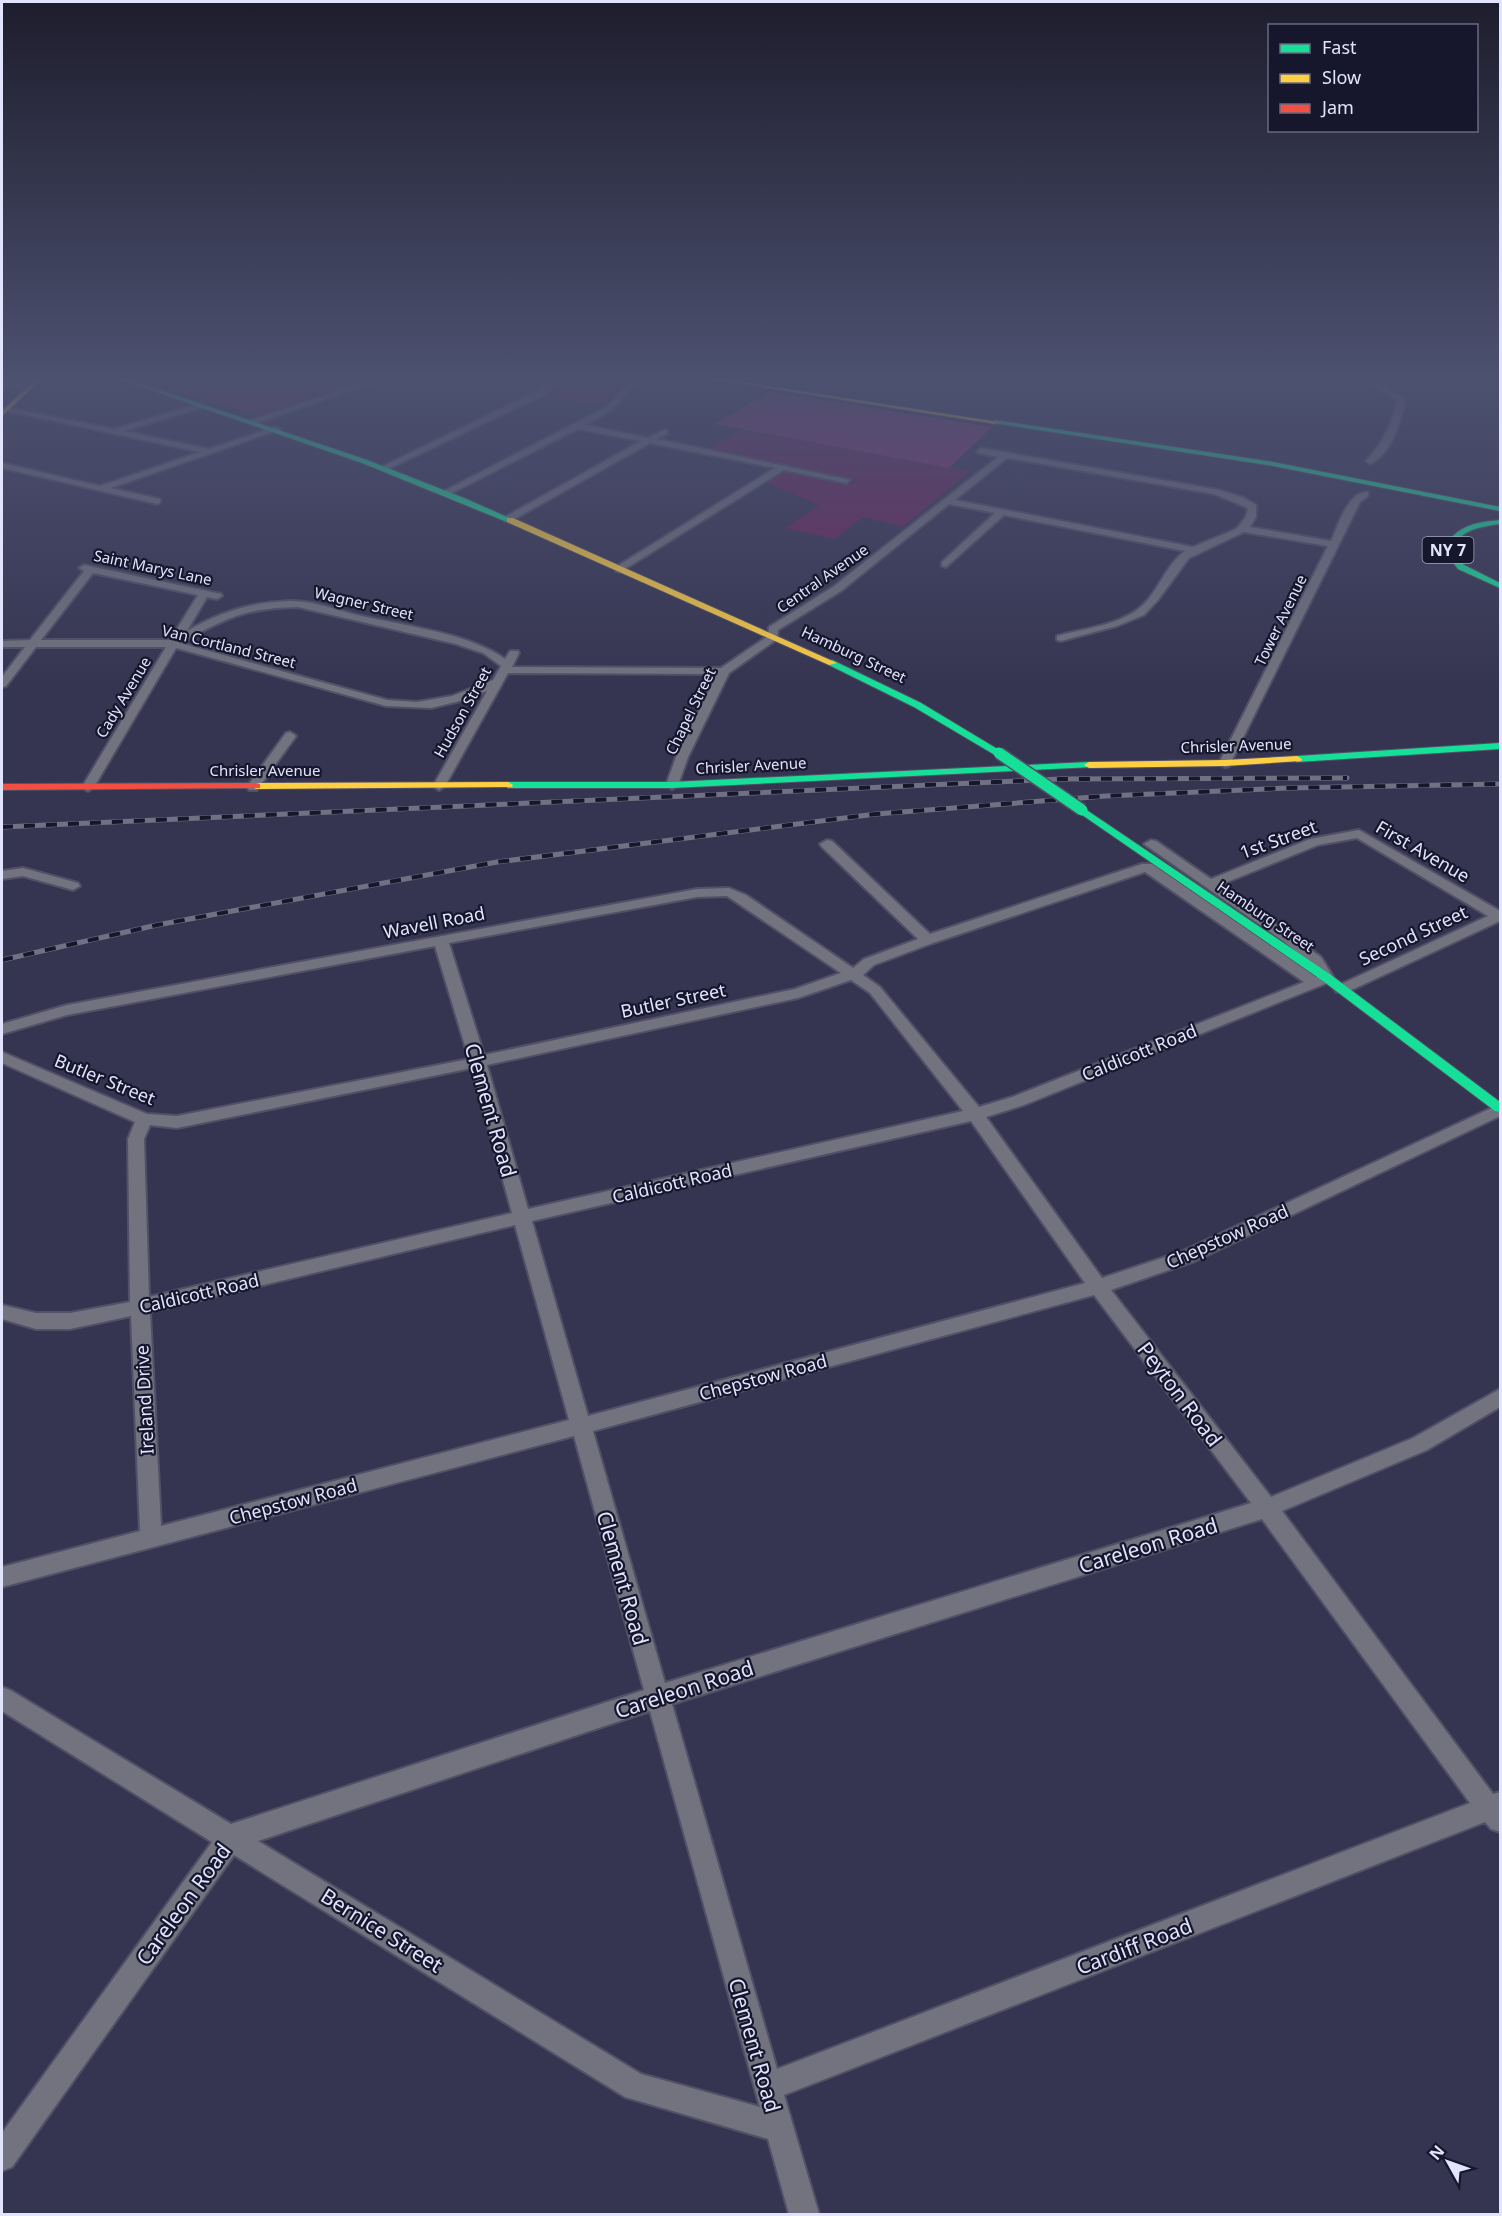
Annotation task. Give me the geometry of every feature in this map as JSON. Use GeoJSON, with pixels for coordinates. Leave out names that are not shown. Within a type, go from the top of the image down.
{"type":"FeatureCollection","features":[{"type":"Feature","properties":{"kind":"main road","name":"Hamburg Street"},"geometry":{"type":"LineString","coordinates":[[416,480],[813,653],[888,687],[949,720],[1082,810],[1321,980],[1342,989],[1500,1108]]}},
{"type":"Feature","properties":{"kind":"main road"},"geometry":{"type":"LineString","coordinates":[[1358,480],[1500,508]]}},
{"type":"Feature","properties":{"kind":"main road"},"geometry":{"type":"LineString","coordinates":[[1392,480],[1500,502]]}},
{"type":"Feature","properties":{"kind":"main road"},"geometry":{"type":"LineString","coordinates":[[1403,480],[1500,496]]}},
{"type":"Feature","properties":{"kind":"main road","name":"NY 7"},"geometry":{"type":"LineString","coordinates":[[1500,522],[1474,526],[1459,532],[1450,541],[1448,550],[1461,567],[1500,586]]}},
{"type":"Feature","properties":{"kind":"main road"},"geometry":{"type":"LineString","coordinates":[[813,653],[832,654],[909,689],[958,716],[1037,766]]}},
{"type":"Feature","properties":{"kind":"main road","name":"Chrisler Avenue"},"geometry":{"type":"LineString","coordinates":[[2,787],[672,785],[1037,766],[1225,763],[1500,746]]}},
{"type":"Feature","properties":{"kind":"street"},"geometry":{"type":"LineString","coordinates":[[68,480],[157,501]]}},
{"type":"Feature","properties":{"kind":"street"},"geometry":{"type":"LineString","coordinates":[[102,488],[125,480]]}},
{"type":"Feature","properties":{"kind":"street"},"geometry":{"type":"LineString","coordinates":[[447,492],[470,480]]}},
{"type":"Feature","properties":{"kind":"street"},"geometry":{"type":"LineString","coordinates":[[508,519],[579,480]]}},
{"type":"Feature","properties":{"kind":"street"},"geometry":{"type":"LineString","coordinates":[[620,569],[762,480]]}},
{"type":"Feature","properties":{"kind":"street","name":"Central Avenue"},"geometry":{"type":"LineString","coordinates":[[773,637],[773,629],[837,589],[973,480]]}},
{"type":"Feature","properties":{"kind":"street"},"geometry":{"type":"LineString","coordinates":[[1061,638],[1139,614],[1151,603],[1171,571],[1193,550],[1219,542],[1244,528],[1252,514],[1253,507],[1230,496],[1144,480]]}},
{"type":"Feature","properties":{"kind":"street","name":"Tower Avenue"},"geometry":{"type":"LineString","coordinates":[[1225,763],[1356,500],[1365,494]]}},
{"type":"Feature","properties":{"kind":"street"},"geometry":{"type":"LineString","coordinates":[[947,501],[1193,550]]}},
{"type":"Feature","properties":{"kind":"street"},"geometry":{"type":"LineString","coordinates":[[946,564],[1002,512]]}},
{"type":"Feature","properties":{"kind":"street"},"geometry":{"type":"LineString","coordinates":[[1244,528],[1334,544]]}},
{"type":"Feature","properties":{"kind":"street","name":"Saint Marys Lane"},"geometry":{"type":"LineString","coordinates":[[32,643],[87,569],[217,596]]}},
{"type":"Feature","properties":{"kind":"street","name":"Cady Avenue"},"geometry":{"type":"LineString","coordinates":[[88,787],[204,593]]}},
{"type":"Feature","properties":{"kind":"street","name":"Wagner Street"},"geometry":{"type":"LineString","coordinates":[[176,641],[233,613],[277,604],[298,604],[459,642],[487,651],[506,668]]}},
{"type":"Feature","properties":{"kind":"street","name":"Chapel Street"},"geometry":{"type":"LineString","coordinates":[[672,785],[682,757],[724,671],[773,637]]}},
{"type":"Feature","properties":{"kind":"street","name":"Van Cortland Street"},"geometry":{"type":"LineString","coordinates":[[2,644],[176,641],[386,703],[412,707],[445,703],[498,682]]}},
{"type":"Feature","properties":{"kind":"street"},"geometry":{"type":"LineString","coordinates":[[2,684],[32,643]]}},
{"type":"Feature","properties":{"kind":"street","name":"Hudson Street"},"geometry":{"type":"LineString","coordinates":[[439,786],[473,708],[498,682],[514,653]]}},
{"type":"Feature","properties":{"kind":"street"},"geometry":{"type":"LineString","coordinates":[[506,668],[724,671]]}},
{"type":"Feature","properties":{"kind":"street","name":"Van Cortland Street"},"geometry":{"type":"LineString","coordinates":[[445,703],[473,708]]}},
{"type":"Feature","properties":{"kind":"street"},"geometry":{"type":"LineString","coordinates":[[254,787],[291,736]]}},
{"type":"Feature","properties":{"kind":"street","name":"1st Street"},"geometry":{"type":"LineString","coordinates":[[1210,884],[1315,842],[1359,834]]}},
{"type":"Feature","properties":{"kind":"street","name":"First Avenue"},"geometry":{"type":"LineString","coordinates":[[1359,834],[1500,917]]}},
{"type":"Feature","properties":{"kind":"street"},"geometry":{"type":"LineString","coordinates":[[827,844],[928,940]]}},
{"type":"Feature","properties":{"kind":"street"},"geometry":{"type":"LineString","coordinates":[[1151,844],[1316,960],[1321,980]]}},
{"type":"Feature","properties":{"kind":"street","name":"Butler Street"},"geometry":{"type":"LineString","coordinates":[[2,1057],[144,1119],[177,1122],[478,1062],[798,993],[854,974],[869,962],[928,940],[1147,867],[1321,980]]}},
{"type":"Feature","properties":{"kind":"street"},"geometry":{"type":"LineString","coordinates":[[2,875],[23,872],[73,886]]}},
{"type":"Feature","properties":{"kind":"street","name":"Wavell Road"},"geometry":{"type":"LineString","coordinates":[[2,1029],[67,1010],[715,891],[729,892],[741,898],[854,974]]}},
{"type":"Feature","properties":{"kind":"street","name":"Second Street"},"geometry":{"type":"LineString","coordinates":[[1342,989],[1500,917]]}},
{"type":"Feature","properties":{"kind":"street","name":"Clement Road"},"geometry":{"type":"LineString","coordinates":[[441,941],[478,1062],[804,2214]]}},
{"type":"Feature","properties":{"kind":"street","name":"Peyton Road"},"geometry":{"type":"LineString","coordinates":[[854,974],[875,990],[975,1114],[1098,1287],[1497,1811]]}},
{"type":"Feature","properties":{"kind":"street","name":"Caldicott Road"},"geometry":{"type":"LineString","coordinates":[[2,1312],[36,1321],[70,1322],[975,1114],[1018,1101],[1321,980]]}},
{"type":"Feature","properties":{"kind":"street","name":"Chepstow Road"},"geometry":{"type":"LineString","coordinates":[[2,1577],[581,1426],[1098,1287],[1189,1256],[1500,1108]]}},
{"type":"Feature","properties":{"kind":"street","name":"Ireland Drive"},"geometry":{"type":"LineString","coordinates":[[144,1119],[136,1139],[140,1307],[151,1539]]}},
{"type":"Feature","properties":{"kind":"street","name":"Careleon Road"},"geometry":{"type":"LineString","coordinates":[[2,2157],[231,1837],[657,1697],[1267,1509],[1420,1444],[1500,1397]]}},
{"type":"Feature","properties":{"kind":"street","name":"Bernice Street"},"geometry":{"type":"LineString","coordinates":[[2,1698],[635,2086],[778,2127]]}},
{"type":"Feature","properties":{"kind":"street","name":"Cardiff Road"},"geometry":{"type":"LineString","coordinates":[[768,2087],[1497,1811]]}},
{"type":"Feature","properties":{"kind":"shaded area"},"geometry":{"type":"Polygon","coordinates":[[[835,480],[852,484],[857,481],[854,480],[959,480],[903,527],[863,517],[834,539],[785,528],[819,505],[765,482],[835,480]]]}},
{"type":"Feature","properties":{"kind":"railway"},"geometry":{"type":"LineString","coordinates":[[2,827],[1060,779],[1347,778]]}},
{"type":"Feature","properties":{"kind":"railway"},"geometry":{"type":"LineString","coordinates":[[2,960],[157,925],[497,862],[876,814],[1106,796],[1288,788],[1500,784]]}},
{"type":"Feature","properties":{"kind":"traffic: fast"},"geometry":{"type":"LineString","coordinates":[[414,480],[510,520]]}},
{"type":"Feature","properties":{"kind":"traffic: fast"},"geometry":{"type":"LineString","coordinates":[[1356,480],[1500,509]]}},
{"type":"Feature","properties":{"kind":"traffic: fast"},"geometry":{"type":"LineString","coordinates":[[1500,522],[1468,528],[1456,536],[1448,550],[1461,567],[1500,586]]}},
{"type":"Feature","properties":{"kind":"traffic: fast"},"geometry":{"type":"LineString","coordinates":[[832,663],[918,705],[999,753]]}},
{"type":"Feature","properties":{"kind":"traffic: fast"},"geometry":{"type":"LineString","coordinates":[[1297,759],[1500,746]]}},
{"type":"Feature","properties":{"kind":"traffic: fast"},"geometry":{"type":"LineString","coordinates":[[999,753],[1082,810]]}},
{"type":"Feature","properties":{"kind":"traffic: fast"},"geometry":{"type":"LineString","coordinates":[[508,785],[672,785],[1089,765]]}},
{"type":"Feature","properties":{"kind":"traffic: fast"},"geometry":{"type":"LineString","coordinates":[[1082,810],[1327,978],[1500,1108]]}},
{"type":"Feature","properties":{"kind":"traffic: slow"},"geometry":{"type":"LineString","coordinates":[[510,520],[832,663]]}},
{"type":"Feature","properties":{"kind":"traffic: slow"},"geometry":{"type":"LineString","coordinates":[[1089,765],[1225,763],[1297,759]]}},
{"type":"Feature","properties":{"kind":"traffic: slow"},"geometry":{"type":"LineString","coordinates":[[256,786],[508,785]]}},
{"type":"Feature","properties":{"kind":"traffic: jam"},"geometry":{"type":"LineString","coordinates":[[2,787],[256,786]]}}]}
